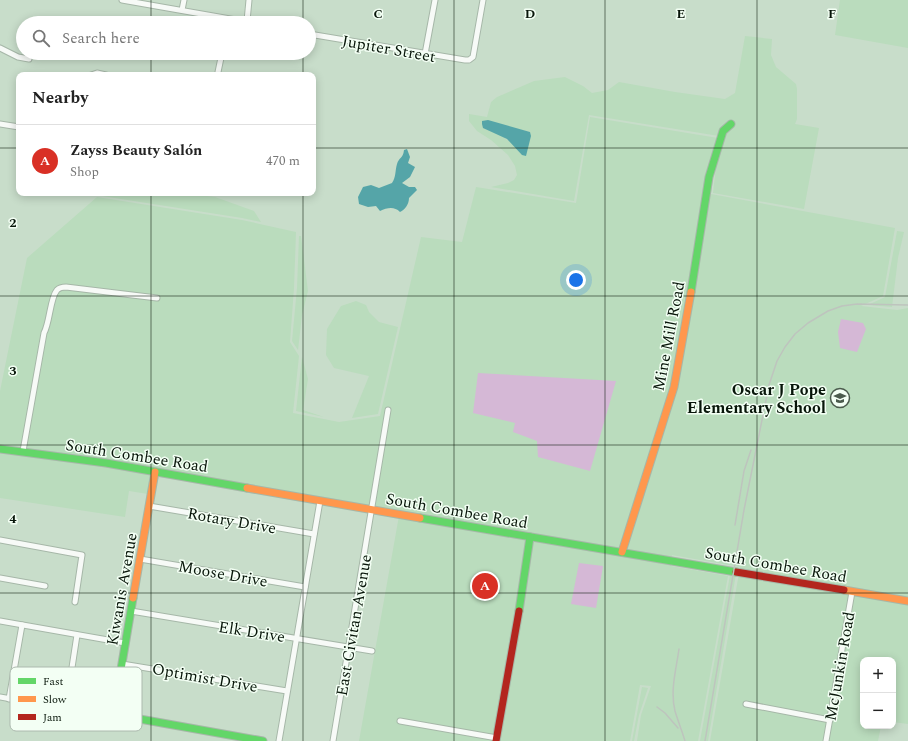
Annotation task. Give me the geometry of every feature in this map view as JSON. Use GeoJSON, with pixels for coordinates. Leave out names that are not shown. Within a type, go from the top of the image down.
{"type":"FeatureCollection","features":[{"type":"Feature","properties":{"kind":"street"},"geometry":{"type":"LineString","coordinates":[[122,0],[182,10],[207,16]]}},
{"type":"Feature","properties":{"kind":"street"},"geometry":{"type":"LineString","coordinates":[[182,10],[184,0]]}},
{"type":"Feature","properties":{"kind":"street"},"geometry":{"type":"LineString","coordinates":[[248,16],[249,0]]}},
{"type":"Feature","properties":{"kind":"street"},"geometry":{"type":"LineString","coordinates":[[425,54],[434,0]]}},
{"type":"Feature","properties":{"kind":"street","name":"Jupiter Street"},"geometry":{"type":"LineString","coordinates":[[316,35],[425,54],[470,60],[473,57],[483,0]]}},
{"type":"Feature","properties":{"kind":"street"},"geometry":{"type":"LineString","coordinates":[[0,48],[16,56]]}},
{"type":"Feature","properties":{"kind":"street"},"geometry":{"type":"LineString","coordinates":[[218,72],[221,60]]}},
{"type":"Feature","properties":{"kind":"street"},"geometry":{"type":"LineString","coordinates":[[0,124],[16,127]]}},
{"type":"Feature","properties":{"kind":"street","name":"Mine Mill Road"},"geometry":{"type":"LineString","coordinates":[[622,552],[674,387],[696,263],[709,177],[723,131],[731,124]]}},
{"type":"Feature","properties":{"kind":"street"},"geometry":{"type":"LineString","coordinates":[[23,451],[44,333],[48,326],[56,291],[66,286],[157,298]]}},
{"type":"Feature","properties":{"kind":"street","name":"East Civitan Avenue"},"geometry":{"type":"LineString","coordinates":[[333,741],[388,410]]}},
{"type":"Feature","properties":{"kind":"street","name":"South Combee Road"},"geometry":{"type":"LineString","coordinates":[[0,449],[106,463],[372,510],[908,601]]}},
{"type":"Feature","properties":{"kind":"street","name":"Kiwanis Avenue"},"geometry":{"type":"LineString","coordinates":[[121,667],[155,472]]}},
{"type":"Feature","properties":{"kind":"street"},"geometry":{"type":"LineString","coordinates":[[279,741],[320,501]]}},
{"type":"Feature","properties":{"kind":"street","name":"Rotary Drive"},"geometry":{"type":"LineString","coordinates":[[149,506],[314,534]]}},
{"type":"Feature","properties":{"kind":"street"},"geometry":{"type":"LineString","coordinates":[[400,722],[496,739],[513,648],[530,537]]}},
{"type":"Feature","properties":{"kind":"street"},"geometry":{"type":"LineString","coordinates":[[0,540],[82,555],[75,602]]}},
{"type":"Feature","properties":{"kind":"street","name":"Moose Drive"},"geometry":{"type":"LineString","coordinates":[[140,559],[305,587]]}},
{"type":"Feature","properties":{"kind":"street"},"geometry":{"type":"LineString","coordinates":[[0,578],[45,586]]}},
{"type":"Feature","properties":{"kind":"street","name":"McJunkin Road"},"geometry":{"type":"LineString","coordinates":[[826,741],[852,592]]}},
{"type":"Feature","properties":{"kind":"street","name":"Elk Drive"},"geometry":{"type":"LineString","coordinates":[[131,611],[372,651]]}},
{"type":"Feature","properties":{"kind":"street"},"geometry":{"type":"LineString","coordinates":[[0,621],[125,643]]}},
{"type":"Feature","properties":{"kind":"street"},"geometry":{"type":"LineString","coordinates":[[15,667],[22,625]]}},
{"type":"Feature","properties":{"kind":"street"},"geometry":{"type":"LineString","coordinates":[[72,667],[77,635]]}},
{"type":"Feature","properties":{"kind":"street","name":"Optimist Drive"},"geometry":{"type":"LineString","coordinates":[[122,664],[140,667]]}},
{"type":"Feature","properties":{"kind":"street","name":"Optimist Drive"},"geometry":{"type":"LineString","coordinates":[[142,667],[287,691]]}},
{"type":"Feature","properties":{"kind":"street"},"geometry":{"type":"LineString","coordinates":[[0,697],[9,699],[10,693]]}},
{"type":"Feature","properties":{"kind":"street"},"geometry":{"type":"LineString","coordinates":[[746,704],[830,720]]}},
{"type":"Feature","properties":{"kind":"street","name":"Kiwanis Avenue"},"geometry":{"type":"LineString","coordinates":[[142,719],[262,741]]}},
{"type":"Feature","properties":{"kind":"shaded area"},"geometry":{"type":"Polygon","coordinates":[[[840,0],[908,0],[908,48],[835,35],[840,0]]]}},
{"type":"Feature","properties":{"kind":"shaded area"},"geometry":{"type":"Polygon","coordinates":[[[745,36],[772,39],[771,55],[776,67],[796,84],[797,119],[795,124],[819,128],[804,209],[713,193],[717,157],[725,133],[735,124],[731,121],[719,136],[589,115],[574,201],[491,187],[514,180],[517,175],[515,166],[508,155],[491,140],[477,131],[469,121],[469,114],[487,117],[491,102],[497,97],[534,81],[565,77],[583,86],[592,93],[608,90],[619,82],[725,99],[735,93],[745,36]],[[486,129],[499,134],[509,141],[530,132],[518,129],[486,129]]]}},
{"type":"Feature","properties":{"kind":"shaded area"},"geometry":{"type":"Polygon","coordinates":[[[590,117],[718,138],[711,194],[895,228],[883,296],[861,306],[897,310],[908,308],[908,724],[896,722],[896,657],[860,657],[860,729],[880,729],[878,741],[710,741],[740,567],[672,555],[671,566],[728,576],[698,741],[637,741],[641,715],[651,686],[640,685],[630,741],[359,741],[400,510],[0,445],[0,391],[27,258],[97,197],[242,220],[296,232],[290,342],[299,356],[293,413],[339,422],[380,416],[421,237],[462,242],[476,187],[576,203],[590,117]]]}},
{"type":"Feature","properties":{"kind":"shaded area"},"geometry":{"type":"Polygon","coordinates":[[[102,196],[215,197],[254,211],[261,222],[102,196]]]}},
{"type":"Feature","properties":{"kind":"shaded area"},"geometry":{"type":"Polygon","coordinates":[[[897,231],[904,232],[898,258],[892,307],[868,305],[885,297],[897,231]]]}},
{"type":"Feature","properties":{"kind":"shaded area"},"geometry":{"type":"Polygon","coordinates":[[[299,236],[301,236],[308,291],[302,315],[298,350],[292,341],[297,288],[299,236]]]}},
{"type":"Feature","properties":{"kind":"shaded area"},"geometry":{"type":"Polygon","coordinates":[[[356,301],[366,305],[369,312],[379,322],[398,327],[378,414],[352,418],[369,376],[334,368],[326,355],[327,329],[341,306],[356,301]]]}},
{"type":"Feature","properties":{"kind":"shaded area"},"geometry":{"type":"Polygon","coordinates":[[[841,319],[863,323],[866,329],[857,352],[840,348],[838,332],[841,319]]]}},
{"type":"Feature","properties":{"kind":"shaded area"},"geometry":{"type":"Polygon","coordinates":[[[302,357],[308,379],[303,410],[324,417],[296,411],[302,357]]]}},
{"type":"Feature","properties":{"kind":"shaded area"},"geometry":{"type":"Polygon","coordinates":[[[478,373],[616,381],[590,471],[538,457],[537,441],[513,432],[515,423],[473,413],[478,373]]]}},
{"type":"Feature","properties":{"kind":"shaded area"},"geometry":{"type":"Polygon","coordinates":[[[0,451],[35,455],[152,474],[148,494],[129,491],[125,517],[0,498],[0,451]]]}},
{"type":"Feature","properties":{"kind":"shaded area"},"geometry":{"type":"Polygon","coordinates":[[[579,563],[603,566],[596,608],[571,604],[579,563]]]}},
{"type":"Feature","properties":{"kind":"shaded area"},"geometry":{"type":"Polygon","coordinates":[[[673,563],[736,574],[708,741],[700,741],[730,575],[673,565],[673,563]]]}},
{"type":"Feature","properties":{"kind":"shaded area"},"geometry":{"type":"Polygon","coordinates":[[[642,687],[648,688],[639,715],[634,741],[632,741],[642,687]]]}},
{"type":"Feature","properties":{"kind":"water"},"geometry":{"type":"Polygon","coordinates":[[[488,120],[530,132],[531,136],[526,156],[522,155],[507,139],[483,128],[482,121],[488,120]]]}},
{"type":"Feature","properties":{"kind":"water"},"geometry":{"type":"Polygon","coordinates":[[[407,149],[410,157],[408,163],[415,167],[410,177],[402,183],[409,187],[415,187],[417,190],[409,198],[405,208],[400,212],[390,208],[380,211],[376,206],[368,207],[359,204],[358,197],[363,187],[371,185],[379,188],[392,183],[398,162],[403,155],[404,150],[407,149]]]}},
{"type":"Feature","properties":{"kind":"railway"},"geometry":{"type":"LineString","coordinates":[[705,741],[744,510],[769,385],[777,361],[795,334],[808,323],[828,311],[842,306],[857,304],[908,305]]}},
{"type":"Feature","properties":{"kind":"railway"},"geometry":{"type":"LineString","coordinates":[[735,525],[744,471],[751,450]]}},
{"type":"Feature","properties":{"kind":"railway"},"geometry":{"type":"LineString","coordinates":[[679,649],[673,696],[675,711],[685,741]]}},
{"type":"Feature","properties":{"kind":"railway"},"geometry":{"type":"LineString","coordinates":[[657,707],[665,713],[678,728]]}},
{"type":"Feature","properties":{"kind":"traffic: fast"},"geometry":{"type":"LineString","coordinates":[[691,292],[709,177],[723,131],[731,124]]}},
{"type":"Feature","properties":{"kind":"traffic: fast"},"geometry":{"type":"LineString","coordinates":[[0,449],[106,463],[247,488]]}},
{"type":"Feature","properties":{"kind":"traffic: fast"},"geometry":{"type":"LineString","coordinates":[[420,518],[736,572]]}},
{"type":"Feature","properties":{"kind":"traffic: fast"},"geometry":{"type":"LineString","coordinates":[[519,611],[530,537]]}},
{"type":"Feature","properties":{"kind":"traffic: fast"},"geometry":{"type":"LineString","coordinates":[[121,667],[133,598]]}},
{"type":"Feature","properties":{"kind":"traffic: fast"},"geometry":{"type":"LineString","coordinates":[[142,719],[263,741]]}},
{"type":"Feature","properties":{"kind":"traffic: slow"},"geometry":{"type":"LineString","coordinates":[[622,552],[674,387],[691,292]]}},
{"type":"Feature","properties":{"kind":"traffic: slow"},"geometry":{"type":"LineString","coordinates":[[133,598],[155,472]]}},
{"type":"Feature","properties":{"kind":"traffic: slow"},"geometry":{"type":"LineString","coordinates":[[247,488],[420,518]]}},
{"type":"Feature","properties":{"kind":"traffic: slow"},"geometry":{"type":"LineString","coordinates":[[844,590],[908,601]]}},
{"type":"Feature","properties":{"kind":"traffic: jam"},"geometry":{"type":"LineString","coordinates":[[736,572],[844,590]]}},
{"type":"Feature","properties":{"kind":"traffic: jam"},"geometry":{"type":"LineString","coordinates":[[496,741],[519,611]]}},
{"type":"Feature","properties":{"kind":"place","name":"Oscar J Pope Elementary School"},"geometry":{"type":"Point","coordinates":[840,398]}},
{"type":"Feature","properties":{"kind":"place","name":"Zayss Beauty Salón"},"geometry":{"type":"Point","coordinates":[485,586]}}]}
